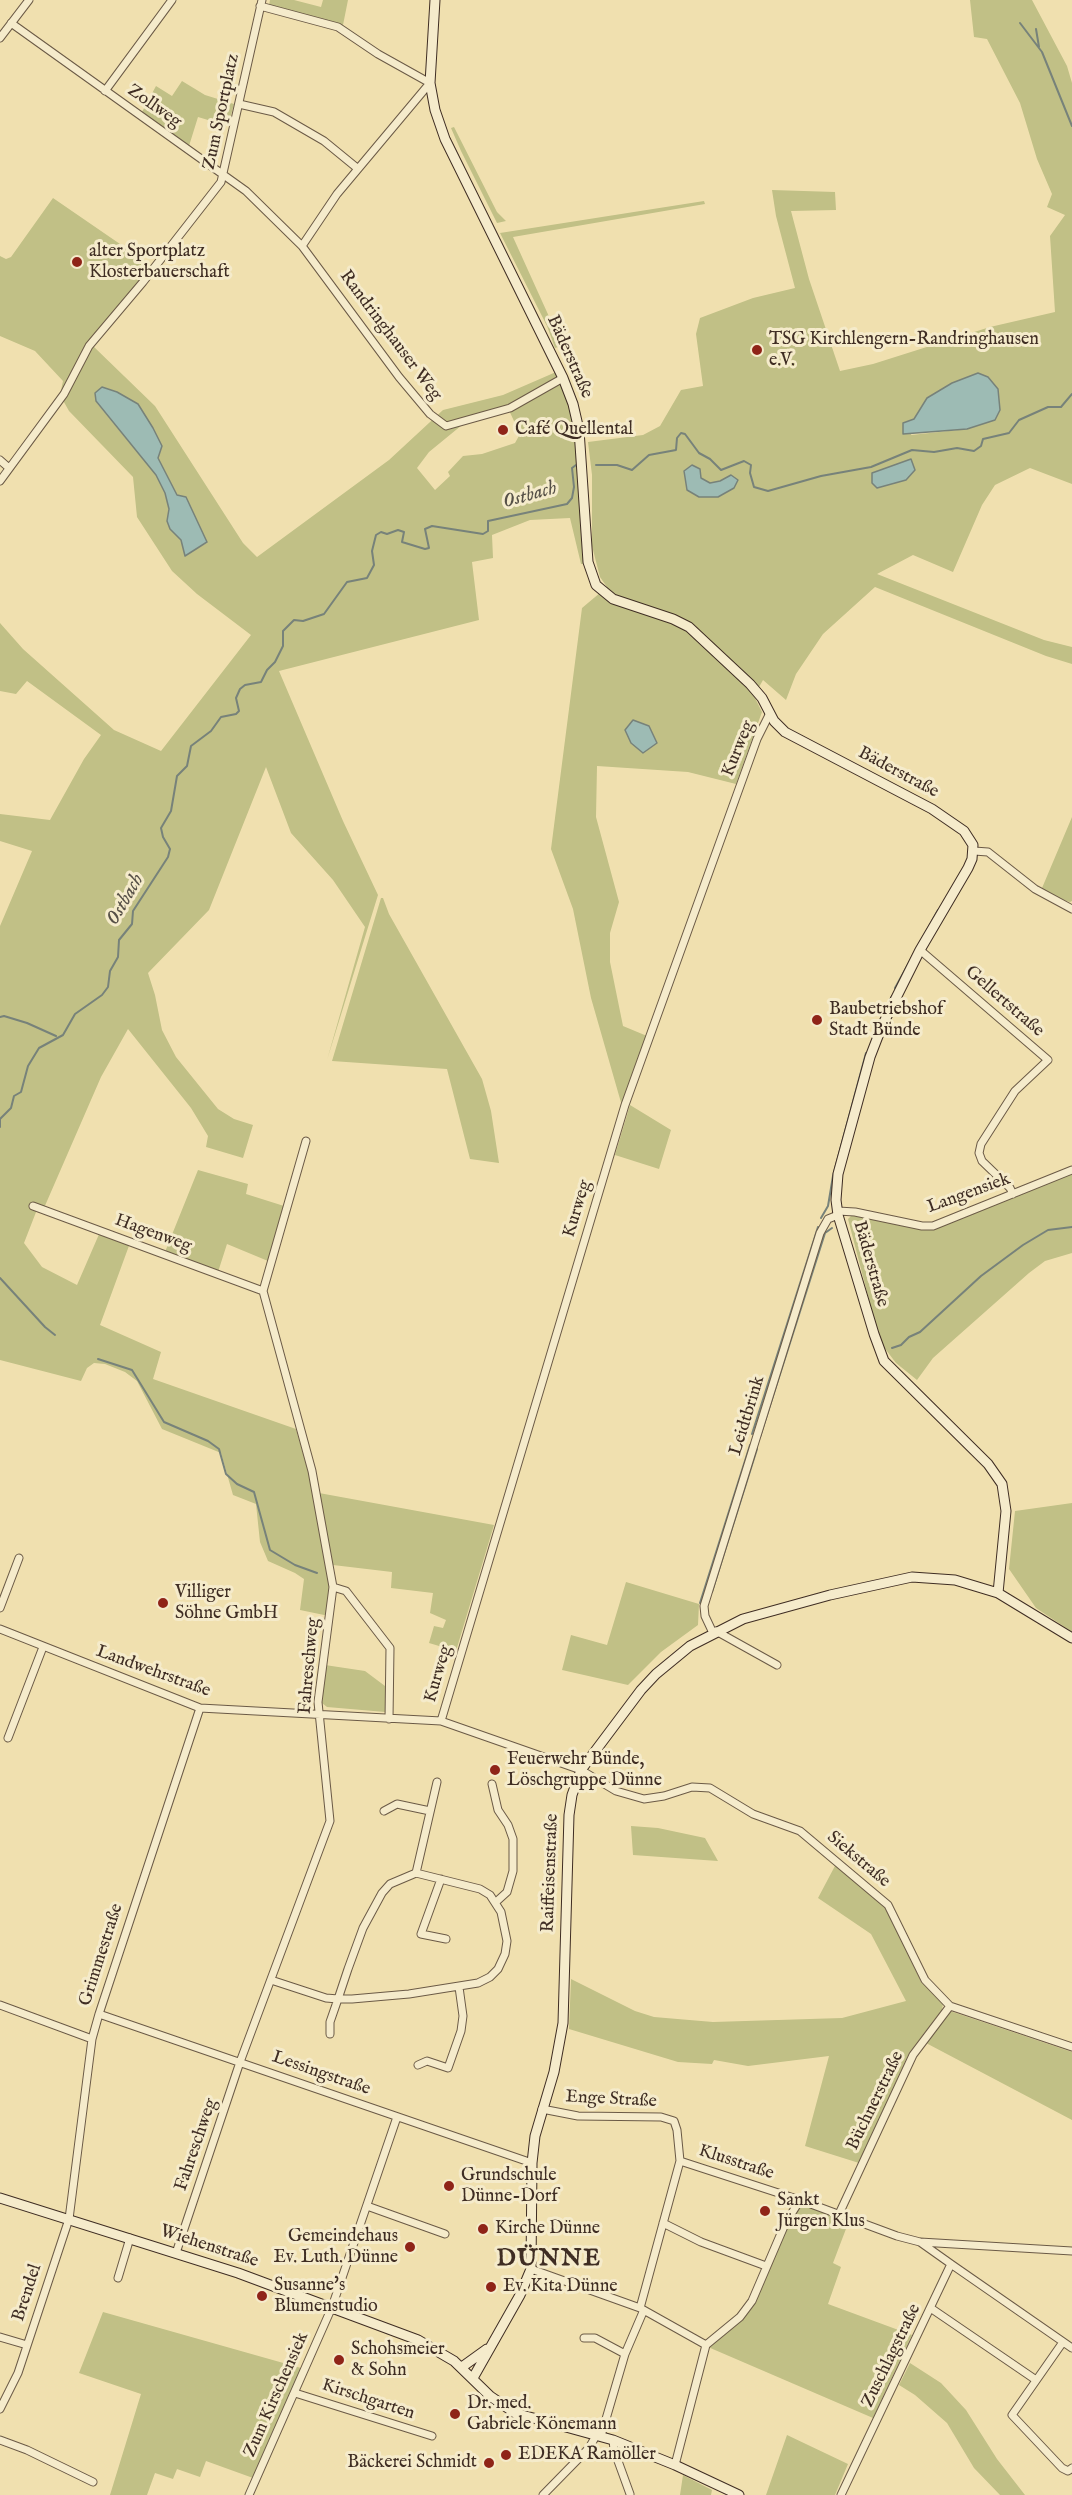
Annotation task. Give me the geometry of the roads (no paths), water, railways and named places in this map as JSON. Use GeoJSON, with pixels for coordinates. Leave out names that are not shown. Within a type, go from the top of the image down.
{"type":"FeatureCollection","features":[{"type":"Feature","properties":{"kind":"street"},"geometry":{"type":"LineString","coordinates":[[0,38],[29,0]]}},
{"type":"Feature","properties":{"kind":"street"},"geometry":{"type":"LineString","coordinates":[[105,91],[172,0]]}},
{"type":"Feature","properties":{"kind":"street","name":"Bäderstraße"},"geometry":{"type":"LineString","coordinates":[[435,0],[430,83],[435,110],[445,139],[563,378],[577,419],[589,571],[596,585],[613,599],[673,619],[689,627],[750,684],[779,727],[932,809],[970,838],[974,851],[968,868],[920,950],[882,1026],[870,1058],[838,1174],[836,1193],[838,1213],[873,1334],[884,1361],[988,1464],[1002,1484],[1006,1511],[998,1593]]}},
{"type":"Feature","properties":{"kind":"street"},"geometry":{"type":"LineString","coordinates":[[261,3],[338,27],[378,54],[430,83],[357,168],[302,246]]}},
{"type":"Feature","properties":{"kind":"street","name":"Zum Sportplatz"},"geometry":{"type":"LineString","coordinates":[[0,481],[64,394],[89,345],[221,183],[261,3]]}},
{"type":"Feature","properties":{"kind":"street","name":"Zollweg"},"geometry":{"type":"LineString","coordinates":[[11,23],[246,191],[302,246]]}},
{"type":"Feature","properties":{"kind":"street"},"geometry":{"type":"LineString","coordinates":[[238,104],[274,112],[324,141],[357,168]]}},
{"type":"Feature","properties":{"kind":"street","name":"Randringhauser Weg"},"geometry":{"type":"LineString","coordinates":[[302,246],[399,377],[430,414],[446,426],[510,408],[563,378]]}},
{"type":"Feature","properties":{"kind":"street"},"geometry":{"type":"LineString","coordinates":[[0,460],[9,468]]}},
{"type":"Feature","properties":{"kind":"street","name":"Kurweg"},"geometry":{"type":"LineString","coordinates":[[441,1721],[625,1105],[757,739],[770,713]]}},
{"type":"Feature","properties":{"kind":"street"},"geometry":{"type":"LineString","coordinates":[[974,851],[988,852],[1035,889],[1072,909]]}},
{"type":"Feature","properties":{"kind":"street","name":"Gellertstraße"},"geometry":{"type":"LineString","coordinates":[[920,950],[1048,1060],[1016,1091],[981,1144],[979,1152],[982,1161],[1010,1188],[1013,1194]]}},
{"type":"Feature","properties":{"kind":"street"},"geometry":{"type":"LineString","coordinates":[[263,1291],[306,1141]]}},
{"type":"Feature","properties":{"kind":"street","name":"Langensiek"},"geometry":{"type":"LineString","coordinates":[[838,1213],[855,1212],[922,1226],[933,1226],[1072,1170]]}},
{"type":"Feature","properties":{"kind":"street","name":"Hagenweg"},"geometry":{"type":"LineString","coordinates":[[33,1206],[263,1291]]}},
{"type":"Feature","properties":{"kind":"street","name":"Leidtbrink"},"geometry":{"type":"LineString","coordinates":[[715,1632],[705,1616],[704,1606],[820,1233],[828,1219],[838,1213]]}},
{"type":"Feature","properties":{"kind":"street","name":"Fahreschweg"},"geometry":{"type":"LineString","coordinates":[[176,2253],[240,2062],[330,1821],[318,1702],[333,1587],[312,1471],[263,1291]]}},
{"type":"Feature","properties":{"kind":"street"},"geometry":{"type":"LineString","coordinates":[[0,1608],[19,1558]]}},
{"type":"Feature","properties":{"kind":"street","name":"Raiffeisenstraße"},"geometry":{"type":"LineString","coordinates":[[473,2378],[520,2295],[531,2269],[532,2163],[535,2136],[554,2072],[563,2023],[569,1815],[572,1795],[581,1770],[640,1690],[690,1646],[743,1619],[891,1580],[930,1577],[955,1580],[998,1593],[1072,1638]]}},
{"type":"Feature","properties":{"kind":"street"},"geometry":{"type":"LineString","coordinates":[[333,1587],[346,1591],[390,1648],[389,1719]]}},
{"type":"Feature","properties":{"kind":"street","name":"Landwehrstraße"},"geometry":{"type":"LineString","coordinates":[[0,1629],[200,1708],[441,1721],[581,1770]]}},
{"type":"Feature","properties":{"kind":"street"},"geometry":{"type":"LineString","coordinates":[[715,1632],[777,1665]]}},
{"type":"Feature","properties":{"kind":"street"},"geometry":{"type":"LineString","coordinates":[[8,1738],[43,1647]]}},
{"type":"Feature","properties":{"kind":"street","name":"Grimmestraße"},"geometry":{"type":"LineString","coordinates":[[69,2219],[92,2039],[200,1708]]}},
{"type":"Feature","properties":{"kind":"street","name":"Siekstraße"},"geometry":{"type":"LineString","coordinates":[[581,1770],[616,1791],[644,1799],[664,1797],[692,1787],[710,1788],[753,1814],[800,1832],[888,1905],[925,1980],[950,2006],[1072,2047]]}},
{"type":"Feature","properties":{"kind":"street"},"geometry":{"type":"LineString","coordinates":[[416,1873],[436,1782]]}},
{"type":"Feature","properties":{"kind":"street"},"geometry":{"type":"LineString","coordinates":[[492,1784],[498,1810],[508,1825],[513,1839],[513,1871],[507,1892],[496,1902]]}},
{"type":"Feature","properties":{"kind":"street"},"geometry":{"type":"LineString","coordinates":[[384,1811],[397,1804],[430,1811]]}},
{"type":"Feature","properties":{"kind":"street"},"geometry":{"type":"LineString","coordinates":[[271,1980],[326,1998],[338,1999],[386,1996],[478,1983],[490,1977],[498,1969],[507,1941],[505,1923],[496,1902],[480,1889],[416,1873],[390,1884],[374,1906],[363,1928],[338,1999],[330,2022],[330,2034]]}},
{"type":"Feature","properties":{"kind":"street"},"geometry":{"type":"LineString","coordinates":[[441,1879],[421,1934],[446,1939]]}},
{"type":"Feature","properties":{"kind":"street"},"geometry":{"type":"LineString","coordinates":[[418,2065],[427,2061],[448,2068],[461,2031],[463,2016],[459,1987]]}},
{"type":"Feature","properties":{"kind":"street"},"geometry":{"type":"LineString","coordinates":[[0,2005],[92,2039]]}},
{"type":"Feature","properties":{"kind":"street","name":"Büchnerstraße"},"geometry":{"type":"LineString","coordinates":[[838,2214],[913,2055],[950,2006]]}},
{"type":"Feature","properties":{"kind":"street","name":"Lessingstraße"},"geometry":{"type":"LineString","coordinates":[[99,2014],[532,2163]]}},
{"type":"Feature","properties":{"kind":"street","name":"Enge Straße"},"geometry":{"type":"LineString","coordinates":[[542,2109],[578,2116],[662,2117],[674,2121],[680,2161]]}},
{"type":"Feature","properties":{"kind":"street","name":"Zum Kirschensiek"},"geometry":{"type":"LineString","coordinates":[[249,2495],[332,2307],[397,2117]]}},
{"type":"Feature","properties":{"kind":"street","name":"Klusstraße"},"geometry":{"type":"LineString","coordinates":[[599,2435],[641,2310],[680,2161],[920,2242],[1072,2251]]}},
{"type":"Feature","properties":{"kind":"street","name":"Wiehenstraße"},"geometry":{"type":"LineString","coordinates":[[0,2198],[292,2291],[426,2344],[462,2367],[490,2396],[515,2413],[613,2440],[675,2465],[739,2495]]}},
{"type":"Feature","properties":{"kind":"street"},"geometry":{"type":"LineString","coordinates":[[675,2465],[706,2345],[740,2317],[752,2301],[785,2224],[800,2200]]}},
{"type":"Feature","properties":{"kind":"street"},"geometry":{"type":"LineString","coordinates":[[367,2206],[445,2234]]}},
{"type":"Feature","properties":{"kind":"street","name":"Brendel"},"geometry":{"type":"LineString","coordinates":[[0,2409],[18,2373],[69,2219]]}},
{"type":"Feature","properties":{"kind":"street"},"geometry":{"type":"LineString","coordinates":[[663,2223],[701,2242],[766,2266]]}},
{"type":"Feature","properties":{"kind":"street"},"geometry":{"type":"LineString","coordinates":[[118,2278],[130,2238]]}},
{"type":"Feature","properties":{"kind":"street"},"geometry":{"type":"LineString","coordinates":[[920,2242],[1072,2348]]}},
{"type":"Feature","properties":{"kind":"street","name":"Zuschlagstraße"},"geometry":{"type":"LineString","coordinates":[[841,2495],[932,2309],[951,2264]]}},
{"type":"Feature","properties":{"kind":"street"},"geometry":{"type":"LineString","coordinates":[[531,2269],[641,2310],[706,2345]]}},
{"type":"Feature","properties":{"kind":"street"},"geometry":{"type":"LineString","coordinates":[[932,2309],[1036,2380]]}},
{"type":"Feature","properties":{"kind":"street"},"geometry":{"type":"LineString","coordinates":[[0,2337],[27,2345]]}},
{"type":"Feature","properties":{"kind":"street"},"geometry":{"type":"LineString","coordinates":[[584,2338],[595,2338],[625,2354]]}},
{"type":"Feature","properties":{"kind":"street"},"geometry":{"type":"LineString","coordinates":[[1064,2342],[1012,2415],[1062,2468],[1068,2471],[1072,2468]]}},
{"type":"Feature","properties":{"kind":"street","name":"Raiffeisenstraße"},"geometry":{"type":"LineString","coordinates":[[462,2367],[491,2345]]}},
{"type":"Feature","properties":{"kind":"street","name":"Kirschgarten"},"geometry":{"type":"LineString","coordinates":[[295,2393],[432,2436]]}},
{"type":"Feature","properties":{"kind":"street"},"geometry":{"type":"LineString","coordinates":[[543,2495],[599,2435]]}},
{"type":"Feature","properties":{"kind":"street"},"geometry":{"type":"LineString","coordinates":[[0,2440],[27,2450],[93,2482]]}},
{"type":"Feature","properties":{"kind":"street"},"geometry":{"type":"LineString","coordinates":[[613,2440],[614,2450],[630,2494]]}},
{"type":"Feature","properties":{"kind":"street"},"geometry":{"type":"LineString","coordinates":[[716,2495],[718,2485]]}},
{"type":"Feature","properties":{"kind":"water"},"geometry":{"type":"Polygon","coordinates":[[[978,373],[988,377],[998,389],[1000,410],[995,420],[967,429],[903,434],[903,423],[914,419],[927,398],[952,383],[978,373]]]}},
{"type":"Feature","properties":{"kind":"water"},"geometry":{"type":"Polygon","coordinates":[[[102,387],[117,392],[138,404],[162,446],[158,458],[177,495],[186,497],[207,542],[185,556],[181,540],[170,529],[167,521],[169,509],[165,493],[156,475],[96,401],[95,393],[102,387]]]}},
{"type":"Feature","properties":{"kind":"water"},"geometry":{"type":"Polygon","coordinates":[[[911,459],[915,470],[906,480],[877,488],[872,483],[872,473],[911,459]]]}},
{"type":"Feature","properties":{"kind":"water"},"geometry":{"type":"Polygon","coordinates":[[[692,465],[700,469],[701,478],[710,483],[731,475],[738,480],[734,488],[718,497],[699,497],[687,490],[684,471],[692,465]]]}},
{"type":"Feature","properties":{"kind":"water"},"geometry":{"type":"Polygon","coordinates":[[[633,720],[649,726],[657,743],[643,753],[631,743],[625,730],[633,720]]]}},
{"type":"Feature","properties":{"kind":"waterway"},"geometry":{"type":"LineString","coordinates":[[1020,23],[1042,52],[1072,126]]}},
{"type":"Feature","properties":{"kind":"waterway"},"geometry":{"type":"LineString","coordinates":[[1036,29],[1039,47]]}},
{"type":"Feature","properties":{"kind":"waterway","name":"Ostbach"},"geometry":{"type":"LineString","coordinates":[[596,465],[617,465],[632,470],[649,455],[676,450],[677,438],[681,433],[685,434],[699,453],[710,459],[721,470],[744,461],[751,465],[750,473],[754,487],[768,491],[821,476],[871,467],[912,450],[934,452],[957,448],[974,451],[981,446],[983,439],[1009,433],[1019,420],[1048,407],[1061,407],[1072,394]]}},
{"type":"Feature","properties":{"kind":"waterway","name":"Ostbach"},"geometry":{"type":"LineString","coordinates":[[0,1127],[0,1119],[11,1108],[14,1096],[21,1092],[28,1066],[39,1048],[63,1035],[75,1014],[102,995],[108,987],[110,971],[118,957],[119,940],[132,924],[133,911],[168,857],[170,849],[161,828],[171,811],[177,776],[187,766],[191,746],[211,731],[221,717],[236,714],[239,711],[236,698],[240,689],[245,685],[261,682],[283,646],[283,631],[294,620],[303,621],[324,614],[347,582],[367,578],[374,565],[372,551],[376,535],[381,532],[387,534],[398,530],[404,532],[402,542],[425,549],[429,548],[425,529],[432,526],[483,534],[488,531],[488,521],[567,504],[572,498],[574,487],[572,468],[576,465]]}},
{"type":"Feature","properties":{"kind":"waterway"},"geometry":{"type":"LineString","coordinates":[[895,988],[938,910]]}},
{"type":"Feature","properties":{"kind":"waterway"},"geometry":{"type":"LineString","coordinates":[[882,1016],[892,996]]}},
{"type":"Feature","properties":{"kind":"waterway"},"geometry":{"type":"LineString","coordinates":[[0,1017],[4,1016],[27,1023],[56,1036]]}},
{"type":"Feature","properties":{"kind":"waterway"},"geometry":{"type":"LineString","coordinates":[[821,1218],[828,1206],[833,1176],[866,1053]]}},
{"type":"Feature","properties":{"kind":"waterway"},"geometry":{"type":"LineString","coordinates":[[752,1434],[818,1227]]}},
{"type":"Feature","properties":{"kind":"waterway"},"geometry":{"type":"LineString","coordinates":[[892,1348],[901,1345],[909,1337],[920,1332],[981,1276],[1023,1245],[1048,1230],[1072,1227]]}},
{"type":"Feature","properties":{"kind":"waterway"},"geometry":{"type":"LineString","coordinates":[[760,1437],[825,1233],[832,1228]]}},
{"type":"Feature","properties":{"kind":"waterway"},"geometry":{"type":"LineString","coordinates":[[0,1278],[55,1335]]}},
{"type":"Feature","properties":{"kind":"waterway"},"geometry":{"type":"LineString","coordinates":[[98,1359],[132,1370],[164,1422],[208,1441],[219,1449],[226,1474],[237,1484],[254,1492],[270,1550],[295,1565],[317,1573]]}},
{"type":"Feature","properties":{"kind":"waterway"},"geometry":{"type":"LineString","coordinates":[[700,1603],[750,1445]]}},
{"type":"Feature","properties":{"kind":"waterway"},"geometry":{"type":"LineString","coordinates":[[712,1592],[757,1449]]}},
{"type":"Feature","properties":{"kind":"place","name":"alter Sportplatz Klosterbauerschaft"},"geometry":{"type":"Point","coordinates":[77,262]}},
{"type":"Feature","properties":{"kind":"place","name":"TSG Kirchlengern-Randringhausen e.V."},"geometry":{"type":"Point","coordinates":[757,350]}},
{"type":"Feature","properties":{"kind":"place","name":"Café Quellental"},"geometry":{"type":"Point","coordinates":[503,430]}},
{"type":"Feature","properties":{"kind":"place","name":"Baubetriebshof Stadt Bünde"},"geometry":{"type":"Point","coordinates":[817,1020]}},
{"type":"Feature","properties":{"kind":"place","name":"Villiger Söhne GmbH"},"geometry":{"type":"Point","coordinates":[163,1603]}},
{"type":"Feature","properties":{"kind":"place","name":"Feuerwehr Bünde, Löschgruppe Dünne"},"geometry":{"type":"Point","coordinates":[495,1770]}},
{"type":"Feature","properties":{"kind":"place","name":"Grundschule Dünne-Dorf"},"geometry":{"type":"Point","coordinates":[449,2186]}},
{"type":"Feature","properties":{"kind":"place","name":"Sankt Jürgen Klus"},"geometry":{"type":"Point","coordinates":[765,2211]}},
{"type":"Feature","properties":{"kind":"place","name":"Kirche Dünne"},"geometry":{"type":"Point","coordinates":[483,2229]}},
{"type":"Feature","properties":{"kind":"place","name":"Gemeindehaus Ev. Luth. Dünne"},"geometry":{"type":"Point","coordinates":[410,2247]}},
{"type":"Feature","properties":{"kind":"place","name":"Ev. Kita Dünne"},"geometry":{"type":"Point","coordinates":[491,2287]}},
{"type":"Feature","properties":{"kind":"place","name":"Susanne's Blumenstudio"},"geometry":{"type":"Point","coordinates":[262,2296]}},
{"type":"Feature","properties":{"kind":"place","name":"Schohsmeier & Sohn"},"geometry":{"type":"Point","coordinates":[339,2360]}},
{"type":"Feature","properties":{"kind":"place","name":"Dr. med. Gabriele Könemann"},"geometry":{"type":"Point","coordinates":[455,2414]}},
{"type":"Feature","properties":{"kind":"place","name":"EDEKA Ramöller"},"geometry":{"type":"Point","coordinates":[506,2455]}},
{"type":"Feature","properties":{"kind":"place","name":"Bäckerei Schmidt"},"geometry":{"type":"Point","coordinates":[489,2463]}},
{"type":"Feature","properties":{"kind":"district","name":"DÜNNE"},"geometry":{"type":"Point","coordinates":[549,2260]}}]}
